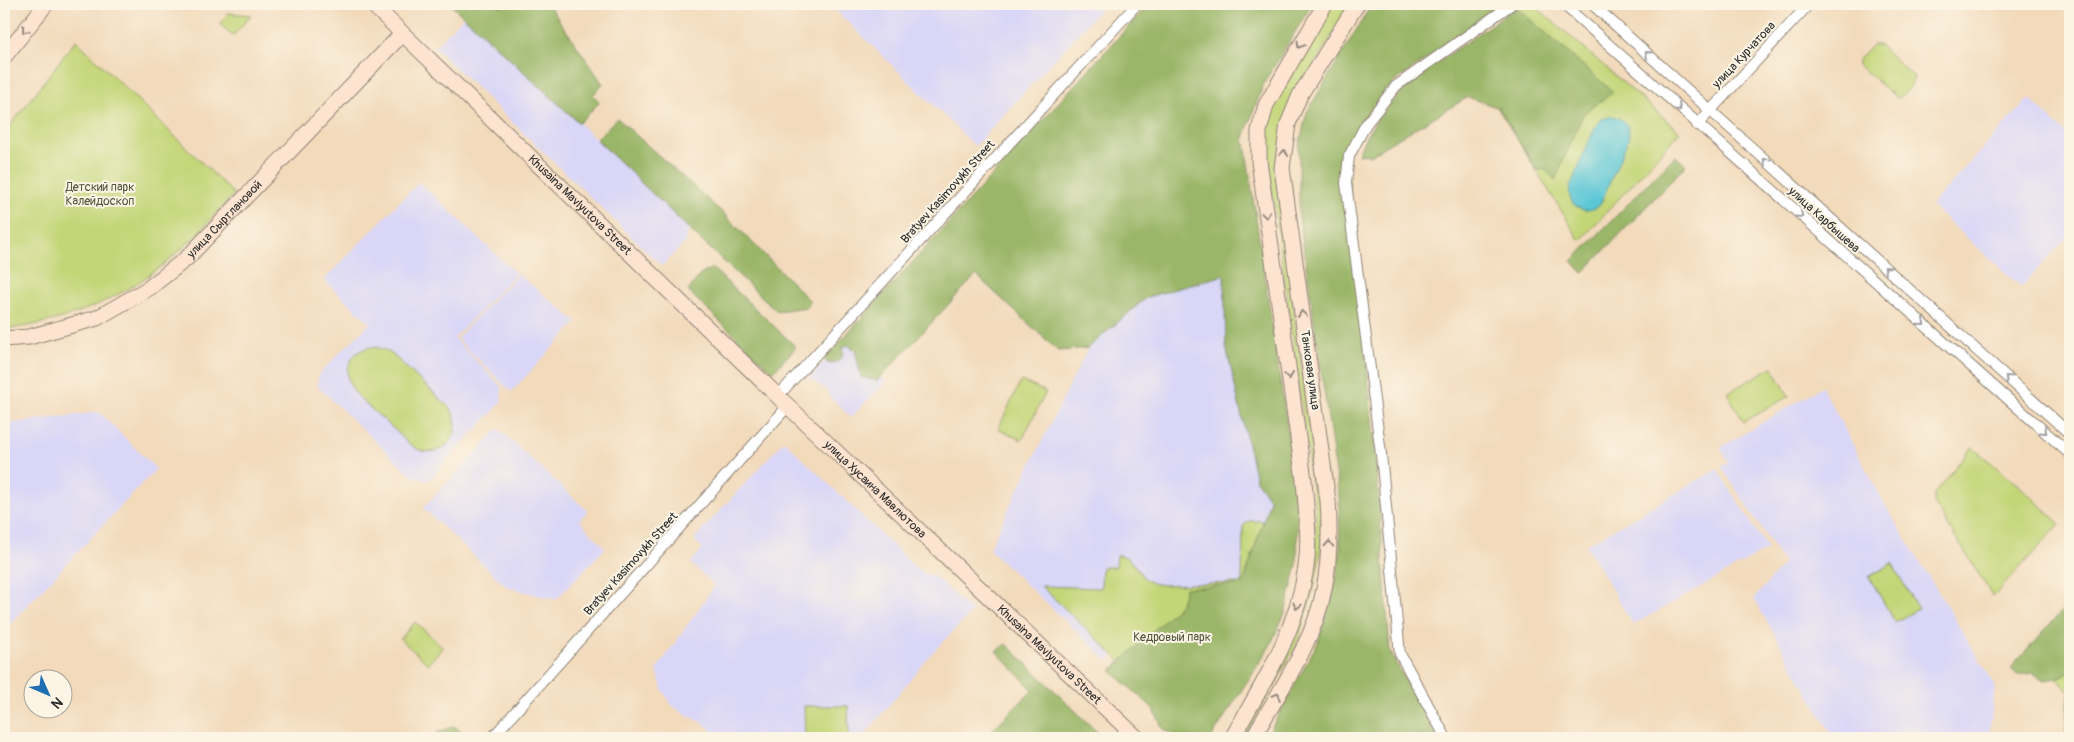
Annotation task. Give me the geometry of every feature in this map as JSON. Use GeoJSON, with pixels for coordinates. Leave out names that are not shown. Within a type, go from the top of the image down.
{"type":"FeatureCollection","features":[{"type":"Feature","properties":{"kind":"street"},"geometry":{"type":"LineString","coordinates":[[4,57],[46,4]]}},
{"type":"Feature","properties":{"kind":"street","name":"Khusaina Mavlyutova Street"},"geometry":{"type":"LineString","coordinates":[[372,4],[783,401]]}},
{"type":"Feature","properties":{"kind":"street","name":"Bratyev Kasimovykh Street"},"geometry":{"type":"LineString","coordinates":[[492,738],[783,401],[1138,4]]}},
{"type":"Feature","properties":{"kind":"street","name":"Танковая улица"},"geometry":{"type":"LineString","coordinates":[[1232,738],[1280,653],[1294,617],[1306,567],[1308,526],[1304,480],[1259,161],[1259,131],[1266,105],[1277,83],[1325,4]]}},
{"type":"Feature","properties":{"kind":"street","name":"Танковая улица"},"geometry":{"type":"LineString","coordinates":[[1253,738],[1309,638],[1324,591],[1330,543],[1328,501],[1282,168],[1285,140],[1288,124],[1300,95],[1357,4]]}},
{"type":"Feature","properties":{"kind":"street"},"geometry":{"type":"LineString","coordinates":[[1446,738],[1400,654],[1381,454],[1346,184],[1349,156],[1366,124],[1396,86],[1512,4]]}},
{"type":"Feature","properties":{"kind":"street","name":"улица Карбышева"},"geometry":{"type":"LineString","coordinates":[[1563,4],[1697,125],[2070,454]]}},
{"type":"Feature","properties":{"kind":"street","name":"улица Карбышева"},"geometry":{"type":"LineString","coordinates":[[1592,4],[2070,434]]}},
{"type":"Feature","properties":{"kind":"street","name":"улица Курчатова"},"geometry":{"type":"LineString","coordinates":[[1697,125],[1809,4]]}},
{"type":"Feature","properties":{"kind":"street","name":"улица Сыртлановой"},"geometry":{"type":"LineString","coordinates":[[4,338],[29,337],[97,318],[149,288],[187,258],[402,34]]}},
{"type":"Feature","properties":{"kind":"street","name":"улица Хусаина Мавлютова"},"geometry":{"type":"LineString","coordinates":[[783,401],[1137,738]]}},
{"type":"Feature","properties":{"kind":"shaded area"},"geometry":{"type":"Polygon","coordinates":[[[829,4],[1105,4],[975,146],[829,4]]]}},
{"type":"Feature","properties":{"kind":"shaded area"},"geometry":{"type":"Polygon","coordinates":[[[464,16],[690,230],[687,233],[687,240],[662,266],[434,47],[464,16]]]}},
{"type":"Feature","properties":{"kind":"shaded area"},"geometry":{"type":"Polygon","coordinates":[[[2029,98],[2070,137],[2070,234],[2021,287],[1931,205],[2029,98]]]}},
{"type":"Feature","properties":{"kind":"shaded area"},"geometry":{"type":"Polygon","coordinates":[[[419,182],[516,273],[454,338],[502,387],[501,403],[428,481],[411,475],[317,386],[319,374],[370,323],[324,280],[419,182]]]}},
{"type":"Feature","properties":{"kind":"shaded area"},"geometry":{"type":"Polygon","coordinates":[[[518,274],[577,322],[511,392],[457,338],[518,274]]]}},
{"type":"Feature","properties":{"kind":"shaded area"},"geometry":{"type":"Polygon","coordinates":[[[1224,275],[1226,346],[1256,480],[1270,500],[1243,584],[1179,588],[1108,661],[989,549],[1088,348],[1147,297],[1224,275]]]}},
{"type":"Feature","properties":{"kind":"shaded area"},"geometry":{"type":"Polygon","coordinates":[[[846,339],[886,382],[851,417],[828,395],[828,391],[809,378],[846,339]]]}},
{"type":"Feature","properties":{"kind":"shaded area"},"geometry":{"type":"Polygon","coordinates":[[[1822,387],[1887,508],[1995,685],[1989,738],[1834,738],[1754,599],[1784,563],[1721,466],[1729,462],[1720,448],[1822,387]]]}},
{"type":"Feature","properties":{"kind":"shaded area"},"geometry":{"type":"Polygon","coordinates":[[[99,412],[156,469],[4,630],[4,424],[99,412]]]}},
{"type":"Feature","properties":{"kind":"shaded area"},"geometry":{"type":"Polygon","coordinates":[[[498,429],[588,511],[579,520],[605,548],[556,600],[507,587],[423,508],[498,429]]]}},
{"type":"Feature","properties":{"kind":"shaded area"},"geometry":{"type":"Polygon","coordinates":[[[784,441],[919,571],[935,577],[972,612],[933,652],[862,738],[720,738],[703,723],[681,712],[671,704],[662,689],[657,669],[715,585],[690,563],[703,549],[694,539],[784,441]]]}},
{"type":"Feature","properties":{"kind":"shaded area"},"geometry":{"type":"Polygon","coordinates":[[[1717,469],[1768,549],[1633,625],[1586,545],[1717,469]]]}},
{"type":"Feature","properties":{"kind":"green space"},"geometry":{"type":"Polygon","coordinates":[[[450,4],[497,4],[501,7],[500,4],[548,4],[603,84],[593,95],[600,102],[579,123],[450,4]]]}},
{"type":"Feature","properties":{"kind":"green space"},"geometry":{"type":"Polygon","coordinates":[[[1149,4],[1312,4],[1264,83],[1244,137],[1298,500],[1297,565],[1285,613],[1270,646],[1211,738],[1181,738],[1163,729],[1153,708],[1111,671],[1181,604],[1185,588],[1243,584],[1270,500],[1256,480],[1226,346],[1224,275],[1147,297],[1088,348],[1058,351],[976,275],[877,381],[861,377],[855,350],[848,345],[842,348],[843,355],[838,361],[829,364],[824,359],[1149,4]]]}},
{"type":"Feature","properties":{"kind":"green space"},"geometry":{"type":"Polygon","coordinates":[[[1333,4],[1351,4],[1297,93],[1275,167],[1320,507],[1322,537],[1320,556],[1312,596],[1296,646],[1244,738],[1238,738],[1291,645],[1304,612],[1312,578],[1316,525],[1315,507],[1269,167],[1266,130],[1273,107],[1333,4]]]}},
{"type":"Feature","properties":{"kind":"green space"},"geometry":{"type":"Polygon","coordinates":[[[1372,4],[1505,4],[1394,82],[1361,121],[1346,153],[1375,448],[1390,652],[1437,738],[1266,738],[1318,642],[1335,586],[1340,549],[1339,495],[1299,216],[1299,146],[1307,112],[1372,4]]]}},
{"type":"Feature","properties":{"kind":"green space"},"geometry":{"type":"Polygon","coordinates":[[[1525,4],[1533,4],[1680,132],[1580,241],[1461,49],[1525,4]]]}},
{"type":"Feature","properties":{"kind":"green space"},"geometry":{"type":"Polygon","coordinates":[[[1516,7],[1613,92],[1583,114],[1555,180],[1546,170],[1537,170],[1499,108],[1468,97],[1370,155],[1358,154],[1375,123],[1390,104],[1416,78],[1516,7]]]}},
{"type":"Feature","properties":{"kind":"green space"},"geometry":{"type":"Polygon","coordinates":[[[227,13],[251,15],[233,36],[220,24],[227,13]]]}},
{"type":"Feature","properties":{"kind":"green space","name":"Детский парк Калейдоскоп"},"geometry":{"type":"Polygon","coordinates":[[[76,40],[234,194],[176,254],[138,283],[117,295],[73,314],[28,326],[4,329],[4,134],[76,40]]]}},
{"type":"Feature","properties":{"kind":"green space"},"geometry":{"type":"Polygon","coordinates":[[[1872,45],[1879,45],[1914,77],[1908,89],[1897,98],[1858,65],[1858,60],[1872,45]]]}},
{"type":"Feature","properties":{"kind":"green space"},"geometry":{"type":"Polygon","coordinates":[[[617,118],[726,216],[810,301],[807,307],[777,311],[596,139],[617,118]]]}},
{"type":"Feature","properties":{"kind":"green space"},"geometry":{"type":"Polygon","coordinates":[[[1675,156],[1686,165],[1583,273],[1572,261],[1675,156]]]}},
{"type":"Feature","properties":{"kind":"green space"},"geometry":{"type":"Polygon","coordinates":[[[712,268],[796,347],[773,372],[688,291],[700,275],[712,268]]]}},
{"type":"Feature","properties":{"kind":"green space"},"geometry":{"type":"Polygon","coordinates":[[[373,347],[383,349],[392,354],[451,409],[456,427],[452,439],[446,446],[431,452],[417,449],[357,395],[348,379],[348,370],[357,353],[363,349],[373,347]]]}},
{"type":"Feature","properties":{"kind":"green space"},"geometry":{"type":"Polygon","coordinates":[[[1772,367],[1789,396],[1744,422],[1727,393],[1772,367]]]}},
{"type":"Feature","properties":{"kind":"green space"},"geometry":{"type":"Polygon","coordinates":[[[1021,381],[1046,392],[1022,440],[998,429],[1021,381]]]}},
{"type":"Feature","properties":{"kind":"green space"},"geometry":{"type":"Polygon","coordinates":[[[1972,447],[2024,490],[2060,524],[1993,597],[1934,503],[1934,494],[1972,447]]]}},
{"type":"Feature","properties":{"kind":"green space","name":"Кедровый парк"},"geometry":{"type":"Polygon","coordinates":[[[1249,521],[1267,521],[1247,585],[1159,698],[1041,586],[1101,588],[1102,567],[1116,567],[1117,555],[1128,558],[1145,579],[1154,584],[1242,583],[1243,526],[1249,521]]]}},
{"type":"Feature","properties":{"kind":"green space"},"geometry":{"type":"Polygon","coordinates":[[[1892,563],[1918,609],[1895,622],[1869,577],[1892,563]]]}},
{"type":"Feature","properties":{"kind":"green space"},"geometry":{"type":"Polygon","coordinates":[[[2070,602],[2070,672],[2057,678],[2045,680],[2032,673],[2017,675],[2011,668],[2070,602]]]}},
{"type":"Feature","properties":{"kind":"green space"},"geometry":{"type":"Polygon","coordinates":[[[415,622],[443,647],[428,664],[400,639],[415,622]]]}},
{"type":"Feature","properties":{"kind":"green space"},"geometry":{"type":"Polygon","coordinates":[[[1006,644],[1104,738],[984,738],[1033,690],[996,651],[1006,644]]]}},
{"type":"Feature","properties":{"kind":"green space"},"geometry":{"type":"Polygon","coordinates":[[[2070,672],[2070,738],[2065,738],[2069,692],[2057,678],[2070,672]]]}},
{"type":"Feature","properties":{"kind":"green space"},"geometry":{"type":"Polygon","coordinates":[[[804,706],[848,706],[849,738],[805,738],[804,706]]]}},
{"type":"Feature","properties":{"kind":"green space"},"geometry":{"type":"Polygon","coordinates":[[[454,726],[470,738],[432,738],[437,733],[454,726]]]}},
{"type":"Feature","properties":{"kind":"water"},"geometry":{"type":"Polygon","coordinates":[[[1613,116],[1621,119],[1628,128],[1628,140],[1600,205],[1583,210],[1578,208],[1571,200],[1570,187],[1595,127],[1602,119],[1613,116]]]}}]}
